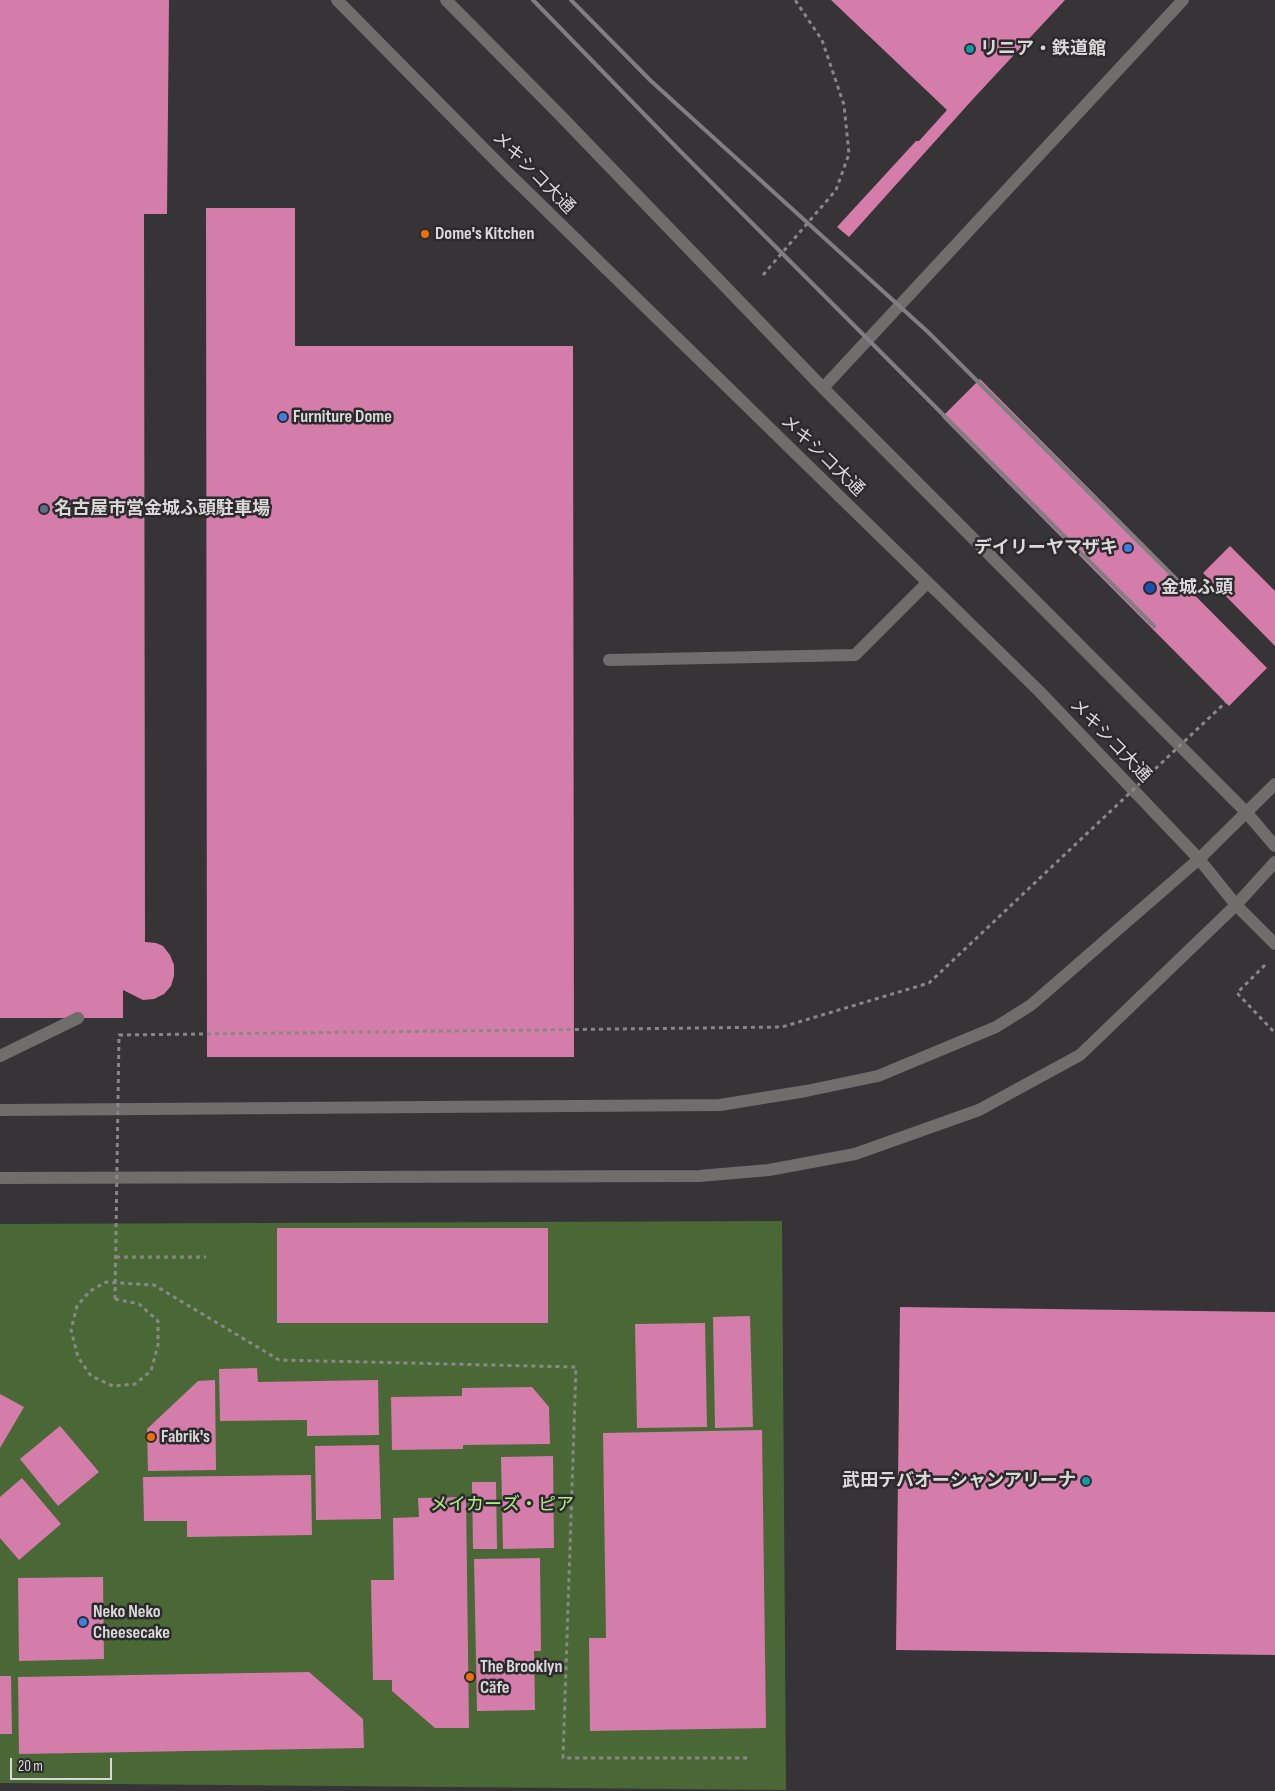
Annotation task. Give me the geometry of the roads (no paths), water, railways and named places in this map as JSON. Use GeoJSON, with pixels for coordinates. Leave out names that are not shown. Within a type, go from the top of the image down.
{"type":"FeatureCollection","features":[{"type":"Feature","properties":{"kind":"street","name":"メキシコ大通"},"geometry":{"type":"LineString","coordinates":[[337,0],[502,168],[1039,691],[1199,859],[1236,905],[1275,944]]}},
{"type":"Feature","properties":{"kind":"street"},"geometry":{"type":"LineString","coordinates":[[446,0],[564,119],[822,388],[1246,812],[1275,846]]}},
{"type":"Feature","properties":{"kind":"street"},"geometry":{"type":"LineString","coordinates":[[822,388],[1183,0]]}},
{"type":"Feature","properties":{"kind":"street"},"geometry":{"type":"LineString","coordinates":[[609,660],[855,655],[927,583]]}},
{"type":"Feature","properties":{"kind":"street"},"geometry":{"type":"LineString","coordinates":[[0,1110],[720,1105],[806,1091],[878,1076],[996,1027],[1031,1005],[1199,859],[1275,784]]}},
{"type":"Feature","properties":{"kind":"street"},"geometry":{"type":"LineString","coordinates":[[0,1178],[699,1176],[769,1170],[855,1154],[979,1110],[1080,1055],[1236,905],[1275,862]]}},
{"type":"Feature","properties":{"kind":"street"},"geometry":{"type":"LineString","coordinates":[[0,1056],[78,1018]]}},
{"type":"Feature","properties":{"kind":"railway"},"geometry":{"type":"LineString","coordinates":[[533,0],[679,150],[1154,626]]}},
{"type":"Feature","properties":{"kind":"railway"},"geometry":{"type":"LineString","coordinates":[[571,0],[651,81],[928,332],[1181,584]]}},
{"type":"Feature","properties":{"kind":"place","name":"リニア・鉄道館"},"geometry":{"type":"Point","coordinates":[970,49]}},
{"type":"Feature","properties":{"kind":"place","name":"Dome's Kitchen"},"geometry":{"type":"Point","coordinates":[425,234]}},
{"type":"Feature","properties":{"kind":"place","name":"Furniture Dome"},"geometry":{"type":"Point","coordinates":[283,417]}},
{"type":"Feature","properties":{"kind":"place","name":"名古屋市営金城ふ頭駐車場"},"geometry":{"type":"Point","coordinates":[44,509]}},
{"type":"Feature","properties":{"kind":"place","name":"デイリーヤマザキ"},"geometry":{"type":"Point","coordinates":[1128,548]}},
{"type":"Feature","properties":{"kind":"place","name":"金城ふ頭"},"geometry":{"type":"Point","coordinates":[1150,588]}},
{"type":"Feature","properties":{"kind":"place","name":"Fabrik's"},"geometry":{"type":"Point","coordinates":[151,1437]}},
{"type":"Feature","properties":{"kind":"place","name":"武田テバオーシャンアリーナ"},"geometry":{"type":"Point","coordinates":[1086,1481]}},
{"type":"Feature","properties":{"kind":"place","name":"Neko Neko Cheesecake"},"geometry":{"type":"Point","coordinates":[83,1622]}},
{"type":"Feature","properties":{"kind":"place","name":"The Brooklyn Cäfe"},"geometry":{"type":"Point","coordinates":[470,1677]}},
{"type":"Feature","properties":{"kind":"park label","name":"メイカーズ・ピア"},"geometry":{"type":"Point","coordinates":[502,1505]}}]}
